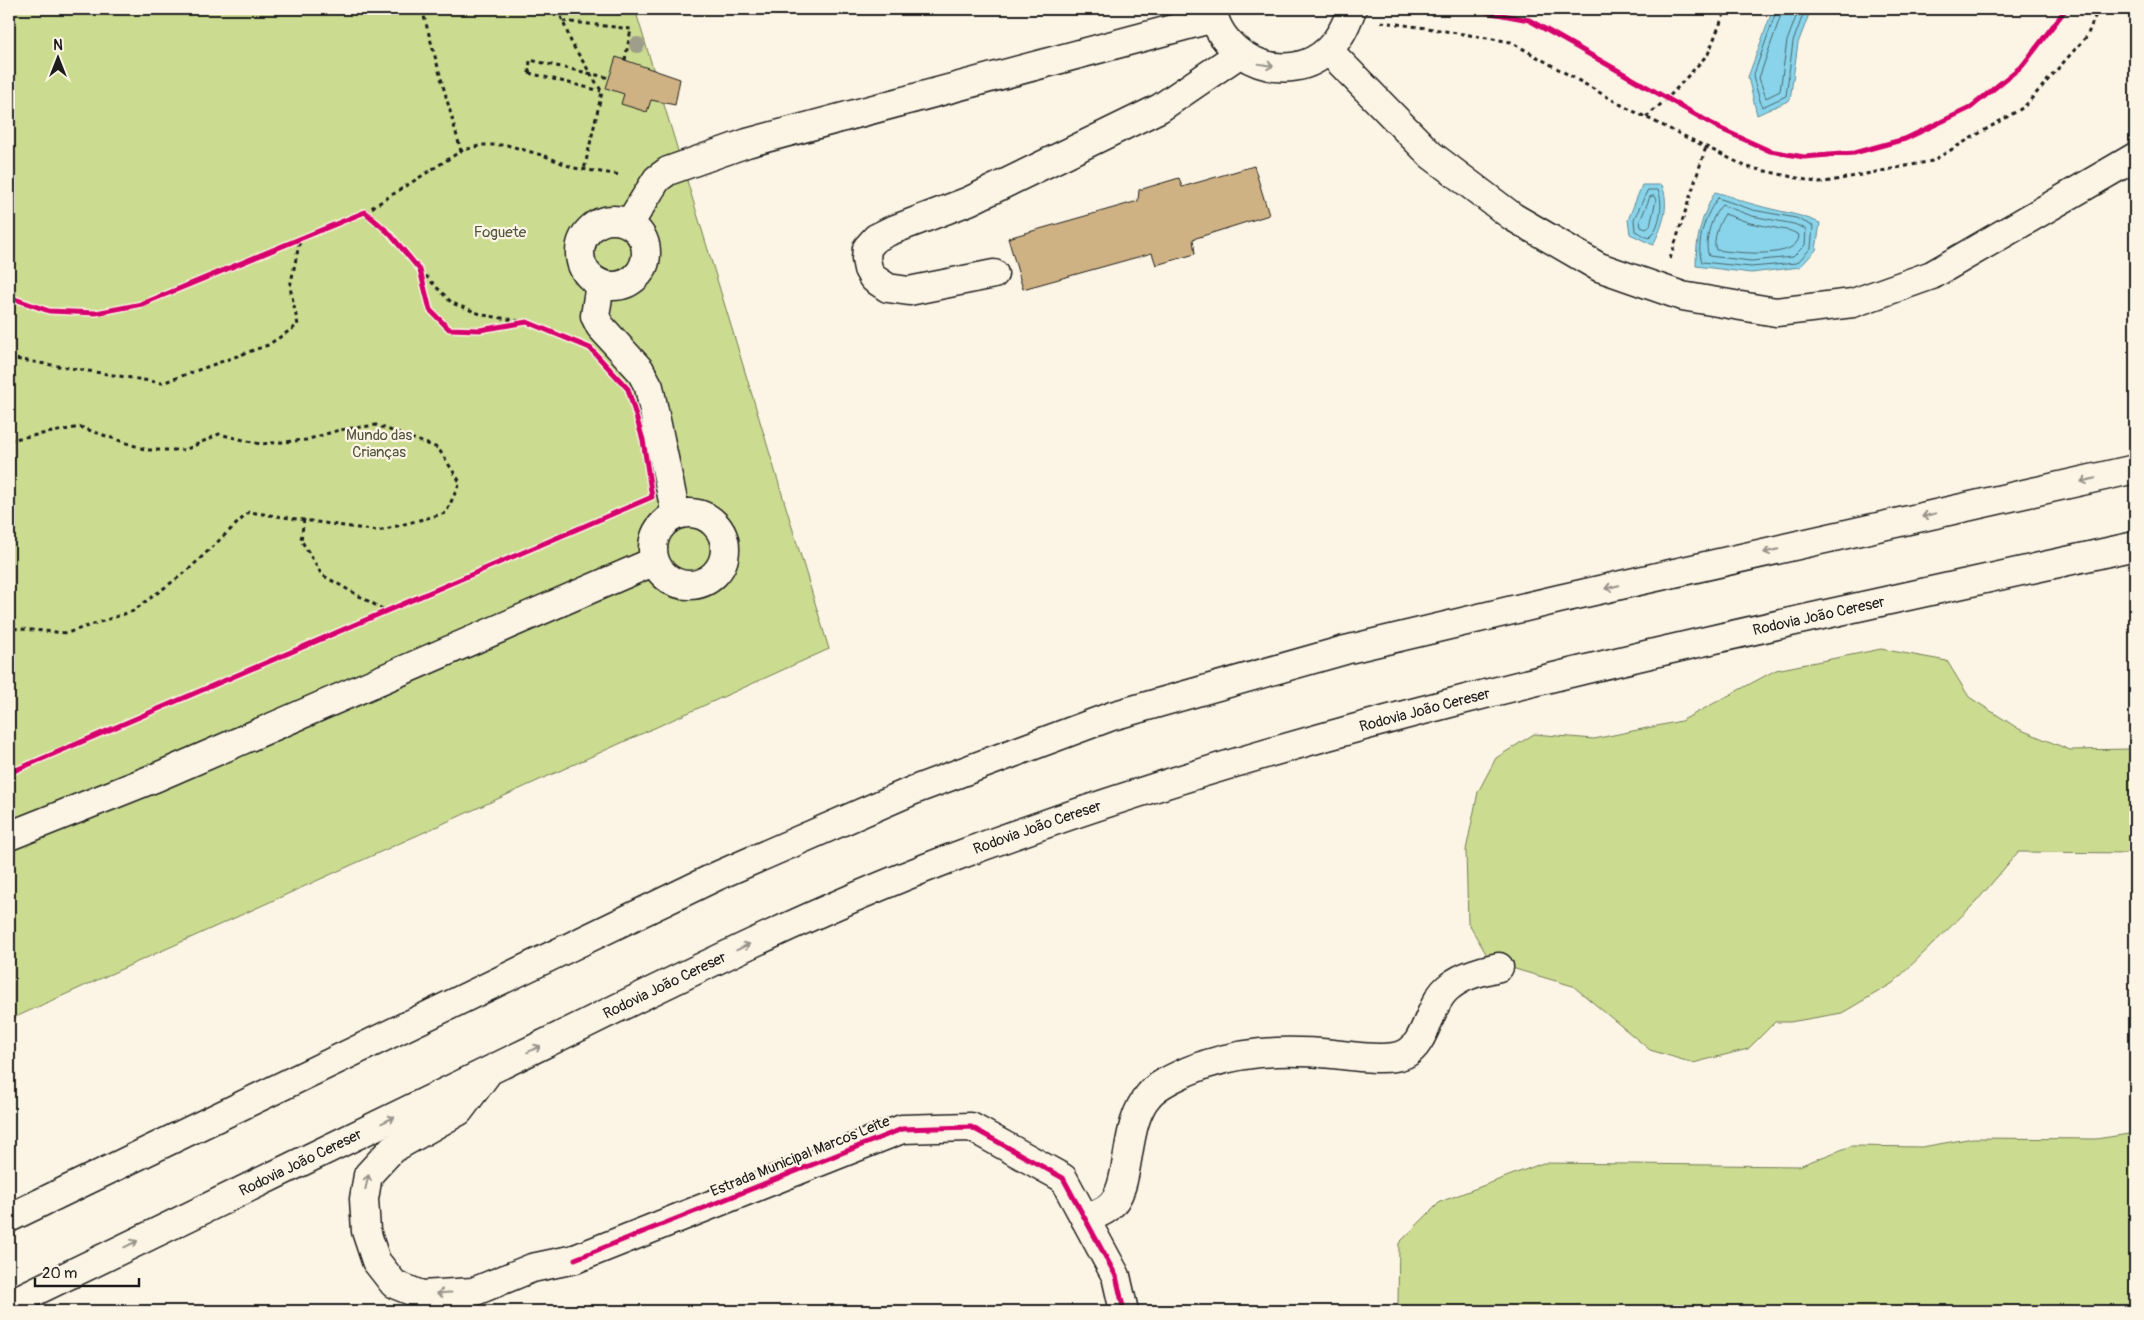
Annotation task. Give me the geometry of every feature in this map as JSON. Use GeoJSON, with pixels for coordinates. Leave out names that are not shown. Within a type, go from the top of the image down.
{"type":"FeatureCollection","features":[{"type":"Feature","properties":{"kind":"main road"},"geometry":{"type":"LineString","coordinates":[[629,224],[657,179],[678,166],[748,144],[1213,14],[1224,38],[1239,54],[1259,64],[1283,68],[1307,62],[1328,50],[1344,31],[1350,14]]}},
{"type":"Feature","properties":{"kind":"main road"},"geometry":{"type":"LineString","coordinates":[[1328,50],[1431,156],[1513,217],[1599,267],[1682,296],[1776,312],[1853,303],[1932,275],[2135,157]]}},
{"type":"Feature","properties":{"kind":"main road"},"geometry":{"type":"LineString","coordinates":[[994,274],[908,291],[888,288],[873,278],[868,269],[866,259],[867,248],[876,238],[890,231],[969,201],[1160,108],[1239,54]]}},
{"type":"Feature","properties":{"kind":"main road"},"geometry":{"type":"LineString","coordinates":[[619,221],[629,224],[644,240],[647,251],[645,263],[632,280],[622,285],[600,284],[591,278],[582,265],[580,249],[583,239],[589,230],[598,223],[619,221]]}},
{"type":"Feature","properties":{"kind":"main road"},"geometry":{"type":"LineString","coordinates":[[600,284],[595,316],[608,336],[640,370],[649,387],[676,515]]}},
{"type":"Feature","properties":{"kind":"main road"},"geometry":{"type":"LineString","coordinates":[[9,1218],[719,875],[914,790],[1112,716],[1354,648],[2135,469]]}},
{"type":"Feature","properties":{"kind":"main road"},"geometry":{"type":"LineString","coordinates":[[690,512],[704,516],[715,524],[723,536],[725,550],[722,564],[702,583],[688,585],[674,582],[662,574],[654,562],[652,548],[656,534],[664,522],[676,515],[690,512]]}},
{"type":"Feature","properties":{"kind":"main road","name":"Rodovia João Cereser"},"geometry":{"type":"LineString","coordinates":[[9,1304],[771,934],[944,861],[1117,800],[1358,728],[1592,667],[2135,546]]}},
{"type":"Feature","properties":{"kind":"main road"},"geometry":{"type":"LineString","coordinates":[[9,836],[157,777],[654,562]]}},
{"type":"Feature","properties":{"kind":"main road"},"geometry":{"type":"LineString","coordinates":[[1085,1219],[1110,1207],[1120,1191],[1131,1127],[1149,1095],[1174,1077],[1215,1060],[1263,1052],[1299,1051],[1383,1057],[1405,1054],[1419,1040],[1431,1012],[1448,986],[1473,973],[1499,967]]}},
{"type":"Feature","properties":{"kind":"main road"},"geometry":{"type":"LineString","coordinates":[[489,1071],[459,1111],[392,1149],[368,1175],[364,1199],[366,1231],[376,1261],[394,1284],[421,1295],[473,1292],[532,1268],[575,1259]]}},
{"type":"Feature","properties":{"kind":"main road","name":"Estrada Municipal Marcos Leite"},"geometry":{"type":"LineString","coordinates":[[575,1259],[902,1128],[971,1127],[1063,1178],[1116,1276],[1124,1311]]}},
{"type":"Feature","properties":{"kind":"main road"},"geometry":{"type":"LineString","coordinates":[[460,1311],[477,1308],[537,1285],[575,1259]]}},
{"type":"Feature","properties":{"kind":"path"},"geometry":{"type":"LineString","coordinates":[[422,9],[461,151]]}},
{"type":"Feature","properties":{"kind":"path"},"geometry":{"type":"LineString","coordinates":[[558,9],[572,44],[602,92],[584,170]]}},
{"type":"Feature","properties":{"kind":"path"},"geometry":{"type":"LineString","coordinates":[[1646,117],[1667,99],[1708,54],[1726,9]]}},
{"type":"Feature","properties":{"kind":"path"},"geometry":{"type":"LineString","coordinates":[[1350,14],[1511,42],[1646,117],[1747,168],[1820,184],[1932,161],[2024,107],[2086,36],[2098,9]]}},
{"type":"Feature","properties":{"kind":"path"},"geometry":{"type":"LineString","coordinates":[[563,21],[631,29],[626,60]]}},
{"type":"Feature","properties":{"kind":"path"},"geometry":{"type":"LineString","coordinates":[[602,92],[529,73],[530,60],[610,78]]}},
{"type":"Feature","properties":{"kind":"path"},"geometry":{"type":"LineString","coordinates":[[1659,94],[1675,103]]}},
{"type":"Feature","properties":{"kind":"path"},"geometry":{"type":"LineString","coordinates":[[357,216],[461,151],[482,145],[507,145],[584,170],[657,179]]}},
{"type":"Feature","properties":{"kind":"path"},"geometry":{"type":"LineString","coordinates":[[1660,288],[1706,147]]}},
{"type":"Feature","properties":{"kind":"path"},"geometry":{"type":"LineString","coordinates":[[365,212],[371,217]]}},
{"type":"Feature","properties":{"kind":"path"},"geometry":{"type":"LineString","coordinates":[[291,243],[309,236]]}},
{"type":"Feature","properties":{"kind":"path"},"geometry":{"type":"LineString","coordinates":[[9,358],[162,383],[268,345],[298,325],[290,287],[300,240]]}},
{"type":"Feature","properties":{"kind":"path"},"geometry":{"type":"LineString","coordinates":[[415,263],[452,303],[484,315],[527,322],[536,326]]}},
{"type":"Feature","properties":{"kind":"path"},"geometry":{"type":"LineString","coordinates":[[420,270],[424,286]]}},
{"type":"Feature","properties":{"kind":"path"},"geometry":{"type":"LineString","coordinates":[[508,325],[527,322]]}},
{"type":"Feature","properties":{"kind":"path"},"geometry":{"type":"LineString","coordinates":[[9,440],[80,427],[147,450],[185,450],[220,434],[260,444],[306,440],[339,430],[376,425],[438,448],[460,482],[446,513],[378,531],[249,512],[187,571],[133,611],[67,633],[9,628]]}},
{"type":"Feature","properties":{"kind":"path"},"geometry":{"type":"LineString","coordinates":[[304,519],[301,540],[322,575],[386,611]]}},
{"type":"Feature","properties":{"kind":"path"},"geometry":{"type":"LineString","coordinates":[[377,615],[395,607]]}},
{"type":"Feature","properties":{"kind":"green space","name":"Mundo das Crianças"},"geometry":{"type":"Polygon","coordinates":[[[9,9],[635,9],[829,649],[9,1020],[9,9]]]}},
{"type":"Feature","properties":{"kind":"green space"},"geometry":{"type":"Polygon","coordinates":[[[1881,649],[1947,661],[1969,697],[2019,729],[2070,750],[2135,749],[2135,853],[2018,852],[1976,902],[1893,983],[1842,1013],[1790,1022],[1775,1022],[1748,1049],[1693,1063],[1650,1050],[1573,986],[1491,962],[1468,923],[1466,850],[1478,792],[1496,758],[1534,734],[1594,739],[1681,721],[1776,670],[1881,649]]]}},
{"type":"Feature","properties":{"kind":"green space"},"geometry":{"type":"Polygon","coordinates":[[[2135,1133],[2135,1311],[1405,1311],[1398,1304],[1399,1243],[1440,1202],[1543,1163],[1799,1166],[1851,1146],[1922,1147],[1973,1138],[2096,1139],[2135,1133]]]}},
{"type":"Feature","properties":{"kind":"water"},"geometry":{"type":"Polygon","coordinates":[[[1773,9],[1811,9],[1798,43],[1790,100],[1757,115],[1748,77],[1773,9]]]}},
{"type":"Feature","properties":{"kind":"water"},"geometry":{"type":"Polygon","coordinates":[[[1642,185],[1662,185],[1664,193],[1664,215],[1653,245],[1630,234],[1628,220],[1642,185]]]}},
{"type":"Feature","properties":{"kind":"water"},"geometry":{"type":"Polygon","coordinates":[[[1715,192],[1820,223],[1816,250],[1800,267],[1751,273],[1696,266],[1700,228],[1715,192]]]}},
{"type":"Feature","properties":{"kind":"building"},"geometry":{"type":"Polygon","coordinates":[[[616,57],[680,79],[675,105],[651,100],[647,112],[621,104],[624,94],[606,88],[616,57]]]}},
{"type":"Feature","properties":{"kind":"building"},"geometry":{"type":"Polygon","coordinates":[[[1254,166],[1269,215],[1193,239],[1195,254],[1156,265],[1152,253],[1023,289],[1008,238],[1138,201],[1139,190],[1179,178],[1182,187],[1254,166]]]}},
{"type":"Feature","properties":{"kind":"cycle path"},"geometry":{"type":"LineString","coordinates":[[1471,9],[1529,20],[1721,129],[1770,151],[1804,157],[1854,153],[1905,139],[1970,108],[2023,65],[2066,9]]}},
{"type":"Feature","properties":{"kind":"cycle path"},"geometry":{"type":"LineString","coordinates":[[9,297],[49,311],[96,313],[142,304],[365,212],[389,233],[420,270],[430,310],[449,329],[480,330],[527,322],[590,348],[628,389],[643,440],[652,497],[9,773]]}},
{"type":"Feature","properties":{"kind":"cycle path"},"geometry":{"type":"LineString","coordinates":[[575,1259],[902,1129],[971,1127],[1063,1178],[1116,1276],[1124,1311]]}},
{"type":"Feature","properties":{"kind":"park label","name":"Foguete"},"geometry":{"type":"Point","coordinates":[500,232]}}]}
